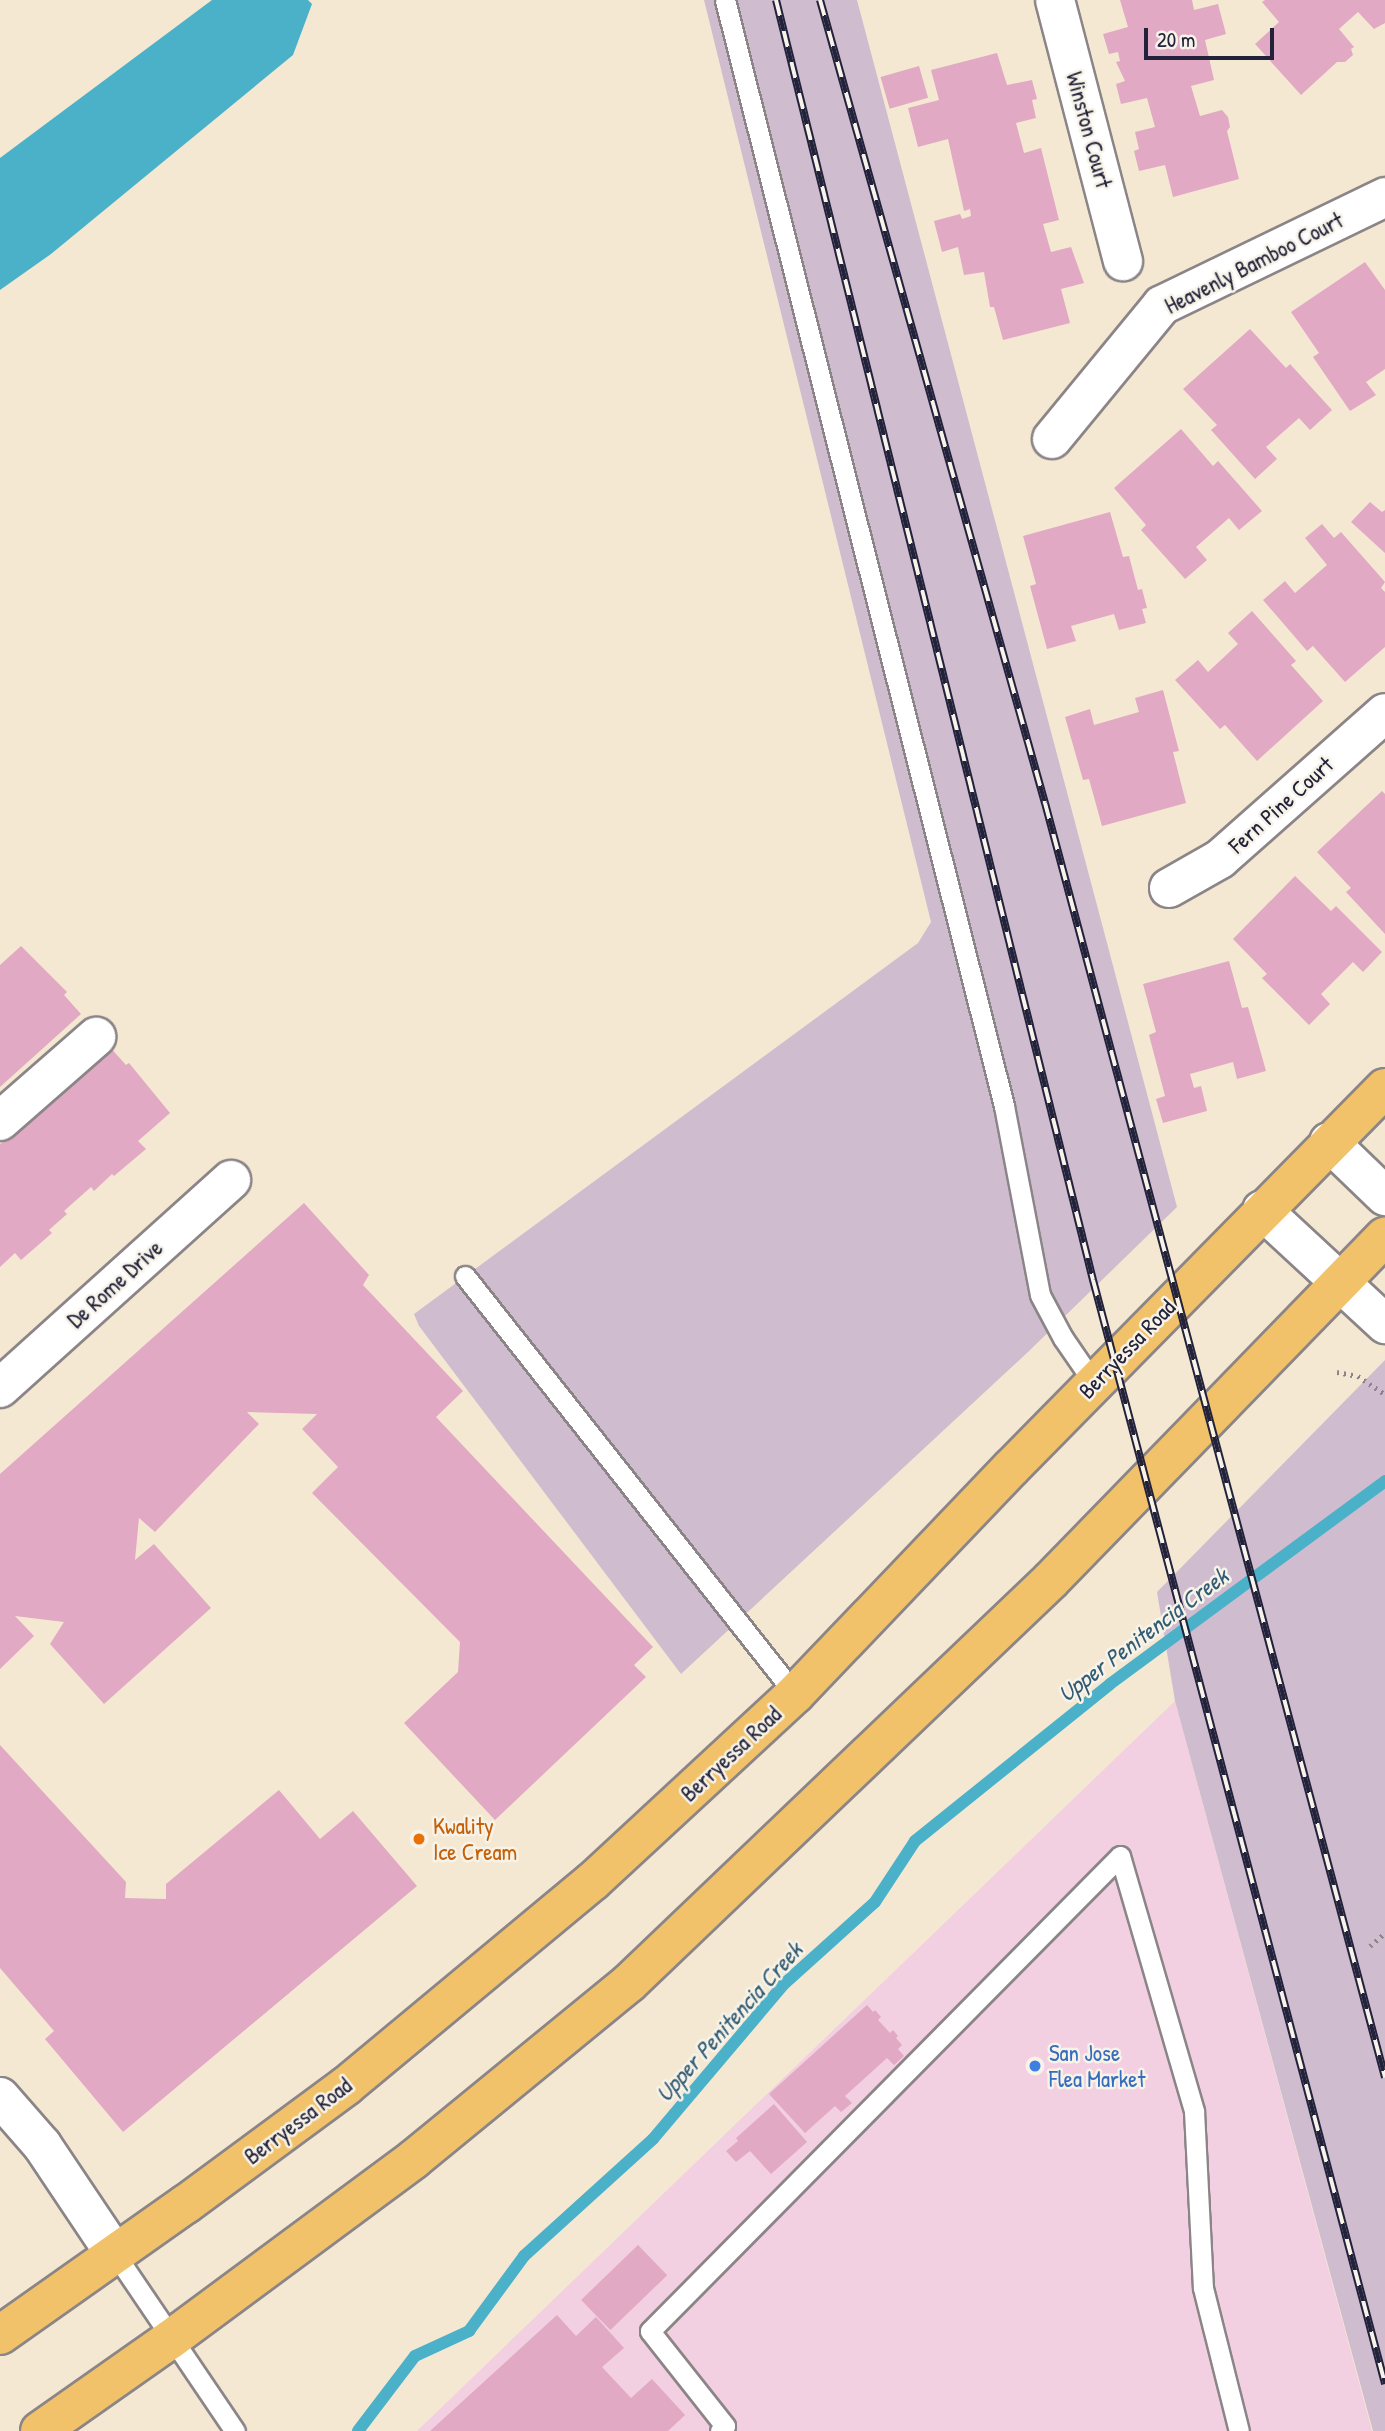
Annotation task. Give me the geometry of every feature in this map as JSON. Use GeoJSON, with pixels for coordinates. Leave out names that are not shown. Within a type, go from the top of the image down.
{"type":"FeatureCollection","features":[{"type":"Feature","properties":{"kind":"main road","name":"Berryessa Road"},"geometry":{"type":"LineString","coordinates":[[0,2335],[346,2086],[506,1956],[661,1820],[794,1694],[1262,1210],[1385,1088]]}},
{"type":"Feature","properties":{"kind":"main road"},"geometry":{"type":"LineString","coordinates":[[40,2431],[171,2339],[414,2159],[629,1983],[1051,1580],[1385,1237]]}},
{"type":"Feature","properties":{"kind":"street","name":"Winston Court"},"geometry":{"type":"LineString","coordinates":[[1055,0],[1123,261]]}},
{"type":"Feature","properties":{"kind":"street","name":"Heavenly Bamboo Court"},"geometry":{"type":"LineString","coordinates":[[1052,439],[1162,305],[1385,197]]}},
{"type":"Feature","properties":{"kind":"street","name":"Fern Pine Court"},"geometry":{"type":"LineString","coordinates":[[1169,888],[1220,859],[1385,713]]}},
{"type":"Feature","properties":{"kind":"street"},"geometry":{"type":"LineString","coordinates":[[0,1121],[96,1037]]}},
{"type":"Feature","properties":{"kind":"street"},"geometry":{"type":"LineString","coordinates":[[1329,1142],[1385,1196]]}},
{"type":"Feature","properties":{"kind":"street","name":"De Rome Drive"},"geometry":{"type":"LineString","coordinates":[[0,1388],[231,1180]]}},
{"type":"Feature","properties":{"kind":"street"},"geometry":{"type":"LineString","coordinates":[[1262,1210],[1385,1324]]}},
{"type":"Feature","properties":{"kind":"street"},"geometry":{"type":"LineString","coordinates":[[0,2097],[42,2145],[115,2254]]}},
{"type":"Feature","properties":{"kind":"lane"},"geometry":{"type":"LineString","coordinates":[[725,0],[1004,1106],[1040,1295],[1063,1338],[1094,1383]]}},
{"type":"Feature","properties":{"kind":"lane"},"geometry":{"type":"LineString","coordinates":[[465,1276],[794,1694]]}},
{"type":"Feature","properties":{"kind":"lane"},"geometry":{"type":"LineString","coordinates":[[720,2431],[725,2426],[650,2331],[1120,1856],[1194,2111],[1203,2288],[1239,2431]]}},
{"type":"Feature","properties":{"kind":"lane"},"geometry":{"type":"LineString","coordinates":[[115,2254],[234,2431]]}},
{"type":"Feature","properties":{"kind":"path"},"geometry":{"type":"LineString","coordinates":[[1337,1372],[1358,1376],[1385,1394]]}},
{"type":"Feature","properties":{"kind":"path"},"geometry":{"type":"LineString","coordinates":[[1370,1946],[1385,1933]]}},
{"type":"Feature","properties":{"kind":"shaded area"},"geometry":{"type":"Polygon","coordinates":[[[704,0],[857,0],[1177,1207],[1028,1352],[681,1674],[419,1326],[414,1314],[918,943],[931,922],[704,0]]]}},
{"type":"Feature","properties":{"kind":"shaded area"},"geometry":{"type":"Polygon","coordinates":[[[1385,1360],[1385,2431],[1373,2431],[1175,1701],[1157,1592],[1385,1360]]]}},
{"type":"Feature","properties":{"kind":"shaded area","name":"San Jose Flea Market"},"geometry":{"type":"Polygon","coordinates":[[[1175,1701],[1372,2431],[417,2431],[1175,1701]]]}},
{"type":"Feature","properties":{"kind":"water"},"geometry":{"type":"Polygon","coordinates":[[[212,0],[308,0],[312,4],[293,55],[51,254],[0,290],[0,158],[212,0]]]}},
{"type":"Feature","properties":{"kind":"building"},"geometry":{"type":"Polygon","coordinates":[[[1120,0],[1192,0],[1194,10],[1218,4],[1226,34],[1205,40],[1214,80],[1191,86],[1200,116],[1222,110],[1228,117],[1230,127],[1227,131],[1239,179],[1173,197],[1165,165],[1139,171],[1134,151],[1139,149],[1135,132],[1155,127],[1147,98],[1121,104],[1116,84],[1125,81],[1116,62],[1120,61],[1118,52],[1109,54],[1103,34],[1128,27],[1120,0]]]}},
{"type":"Feature","properties":{"kind":"building"},"geometry":{"type":"Polygon","coordinates":[[[1385,0],[1385,23],[1374,29],[1358,12],[1339,29],[1354,47],[1351,49],[1353,55],[1345,62],[1337,62],[1301,95],[1255,44],[1279,22],[1262,2],[1385,0]]]}},
{"type":"Feature","properties":{"kind":"building"},"geometry":{"type":"Polygon","coordinates":[[[997,53],[1007,85],[1032,80],[1037,99],[1032,100],[1036,118],[1016,123],[1024,153],[1041,148],[1059,220],[1043,224],[1051,252],[1071,247],[1084,283],[1061,289],[1070,323],[1003,340],[994,307],[990,307],[984,272],[964,275],[958,247],[942,252],[934,221],[960,214],[962,219],[971,216],[970,209],[964,211],[948,139],[918,147],[908,108],[939,100],[931,70],[997,53]]]}},
{"type":"Feature","properties":{"kind":"building"},"geometry":{"type":"Polygon","coordinates":[[[919,66],[928,98],[890,109],[881,77],[919,66]]]}},
{"type":"Feature","properties":{"kind":"building"},"geometry":{"type":"Polygon","coordinates":[[[1365,262],[1385,290],[1385,369],[1366,382],[1376,395],[1350,411],[1313,357],[1319,353],[1291,312],[1365,262]]]}},
{"type":"Feature","properties":{"kind":"building"},"geometry":{"type":"Polygon","coordinates":[[[1250,329],[1286,368],[1290,364],[1332,410],[1310,430],[1299,418],[1266,447],[1277,459],[1255,479],[1211,430],[1217,425],[1183,389],[1250,329]]]}},
{"type":"Feature","properties":{"kind":"building"},"geometry":{"type":"Polygon","coordinates":[[[1181,429],[1213,466],[1218,461],[1262,511],[1239,530],[1229,518],[1196,547],[1207,560],[1185,579],[1141,530],[1146,525],[1114,488],[1181,429]]]}},
{"type":"Feature","properties":{"kind":"building"},"geometry":{"type":"Polygon","coordinates":[[[1370,502],[1382,512],[1385,510],[1385,553],[1351,522],[1370,502]]]}},
{"type":"Feature","properties":{"kind":"building"},"geometry":{"type":"Polygon","coordinates":[[[1110,512],[1123,557],[1129,556],[1138,590],[1142,589],[1147,608],[1142,609],[1146,623],[1119,630],[1114,614],[1071,626],[1076,641],[1047,649],[1030,586],[1036,584],[1023,536],[1110,512]]]}},
{"type":"Feature","properties":{"kind":"building"},"geometry":{"type":"Polygon","coordinates":[[[1322,524],[1334,538],[1341,532],[1385,582],[1381,588],[1385,592],[1385,647],[1345,682],[1313,646],[1307,651],[1263,600],[1285,581],[1295,593],[1327,565],[1305,538],[1322,524]]]}},
{"type":"Feature","properties":{"kind":"building"},"geometry":{"type":"Polygon","coordinates":[[[1252,611],[1296,661],[1291,665],[1323,701],[1257,761],[1225,725],[1220,729],[1175,680],[1198,660],[1208,672],[1238,644],[1228,633],[1252,611]]]}},
{"type":"Feature","properties":{"kind":"building"},"geometry":{"type":"Polygon","coordinates":[[[1163,690],[1179,751],[1173,752],[1186,803],[1102,826],[1089,779],[1083,780],[1065,717],[1090,709],[1094,725],[1139,712],[1135,698],[1163,690]]]}},
{"type":"Feature","properties":{"kind":"building"},"geometry":{"type":"Polygon","coordinates":[[[1382,791],[1385,794],[1385,934],[1346,892],[1351,888],[1317,852],[1382,791]]]}},
{"type":"Feature","properties":{"kind":"building"},"geometry":{"type":"Polygon","coordinates":[[[1295,876],[1331,911],[1336,906],[1382,952],[1363,972],[1353,962],[1321,994],[1330,1004],[1309,1025],[1262,978],[1267,974],[1233,939],[1295,876]]]}},
{"type":"Feature","properties":{"kind":"building"},"geometry":{"type":"Polygon","coordinates":[[[21,946],[67,992],[64,995],[81,1014],[0,1087],[0,965],[21,946]]]}},
{"type":"Feature","properties":{"kind":"building"},"geometry":{"type":"Polygon","coordinates":[[[1229,961],[1242,1008],[1248,1007],[1266,1071],[1237,1079],[1233,1062],[1190,1074],[1194,1088],[1201,1086],[1207,1111],[1163,1123],[1156,1099],[1165,1096],[1149,1035],[1156,1032],[1143,984],[1229,961]]]}},
{"type":"Feature","properties":{"kind":"building"},"geometry":{"type":"Polygon","coordinates":[[[108,1045],[126,1065],[129,1063],[170,1113],[138,1141],[146,1149],[94,1191],[91,1187],[64,1211],[67,1214],[49,1230],[52,1233],[21,1260],[15,1253],[0,1267],[0,1144],[15,1135],[12,1131],[108,1045]]]}},
{"type":"Feature","properties":{"kind":"building"},"geometry":{"type":"Polygon","coordinates":[[[304,1203],[369,1275],[363,1285],[463,1391],[436,1417],[653,1647],[634,1665],[646,1677],[495,1820],[404,1723],[458,1672],[460,1642],[312,1493],[338,1467],[302,1429],[317,1414],[247,1412],[259,1424],[155,1532],[139,1518],[135,1560],[154,1544],[211,1608],[104,1704],[50,1644],[64,1622],[15,1616],[34,1636],[0,1669],[0,1474],[304,1203]]]}},
{"type":"Feature","properties":{"kind":"building"},"geometry":{"type":"Polygon","coordinates":[[[0,1745],[126,1882],[125,1898],[166,1899],[166,1884],[279,1790],[320,1839],[353,1811],[417,1886],[123,2132],[45,2039],[54,2031],[0,1968],[0,1745]]]}},
{"type":"Feature","properties":{"kind":"building"},"geometry":{"type":"Polygon","coordinates":[[[867,2005],[881,2017],[878,2020],[890,2033],[893,2030],[898,2036],[896,2038],[902,2045],[898,2049],[904,2056],[894,2065],[887,2058],[845,2096],[852,2103],[841,2112],[835,2106],[805,2133],[769,2094],[867,2005]]]}},
{"type":"Feature","properties":{"kind":"building"},"geometry":{"type":"Polygon","coordinates":[[[774,2104],[807,2142],[771,2174],[750,2151],[736,2162],[726,2151],[738,2141],[736,2138],[774,2104]]]}},
{"type":"Feature","properties":{"kind":"building"},"geometry":{"type":"Polygon","coordinates":[[[638,2245],[667,2275],[610,2330],[581,2300],[638,2245]]]}},
{"type":"Feature","properties":{"kind":"building"},"geometry":{"type":"Polygon","coordinates":[[[557,2315],[576,2336],[596,2317],[624,2348],[602,2367],[631,2398],[652,2379],[685,2415],[668,2431],[430,2431],[557,2315]]]}},
{"type":"Feature","properties":{"kind":"waterway","name":"Upper Penitencia Creek"},"geometry":{"type":"LineString","coordinates":[[358,2431],[415,2356],[469,2331],[524,2256],[653,2139],[784,1984],[875,1902],[915,1841],[1110,1684],[1385,1481]]}},
{"type":"Feature","properties":{"kind":"railway"},"geometry":{"type":"LineString","coordinates":[[776,0],[1093,1280],[1385,2384]]}},
{"type":"Feature","properties":{"kind":"railway"},"geometry":{"type":"LineString","coordinates":[[820,0],[1045,803],[1385,2077]]}},
{"type":"Feature","properties":{"kind":"place","name":"Kwality Ice Cream"},"geometry":{"type":"Point","coordinates":[419,1839]}},
{"type":"Feature","properties":{"kind":"place","name":"San Jose Flea Market"},"geometry":{"type":"Point","coordinates":[1035,2066]}}]}
